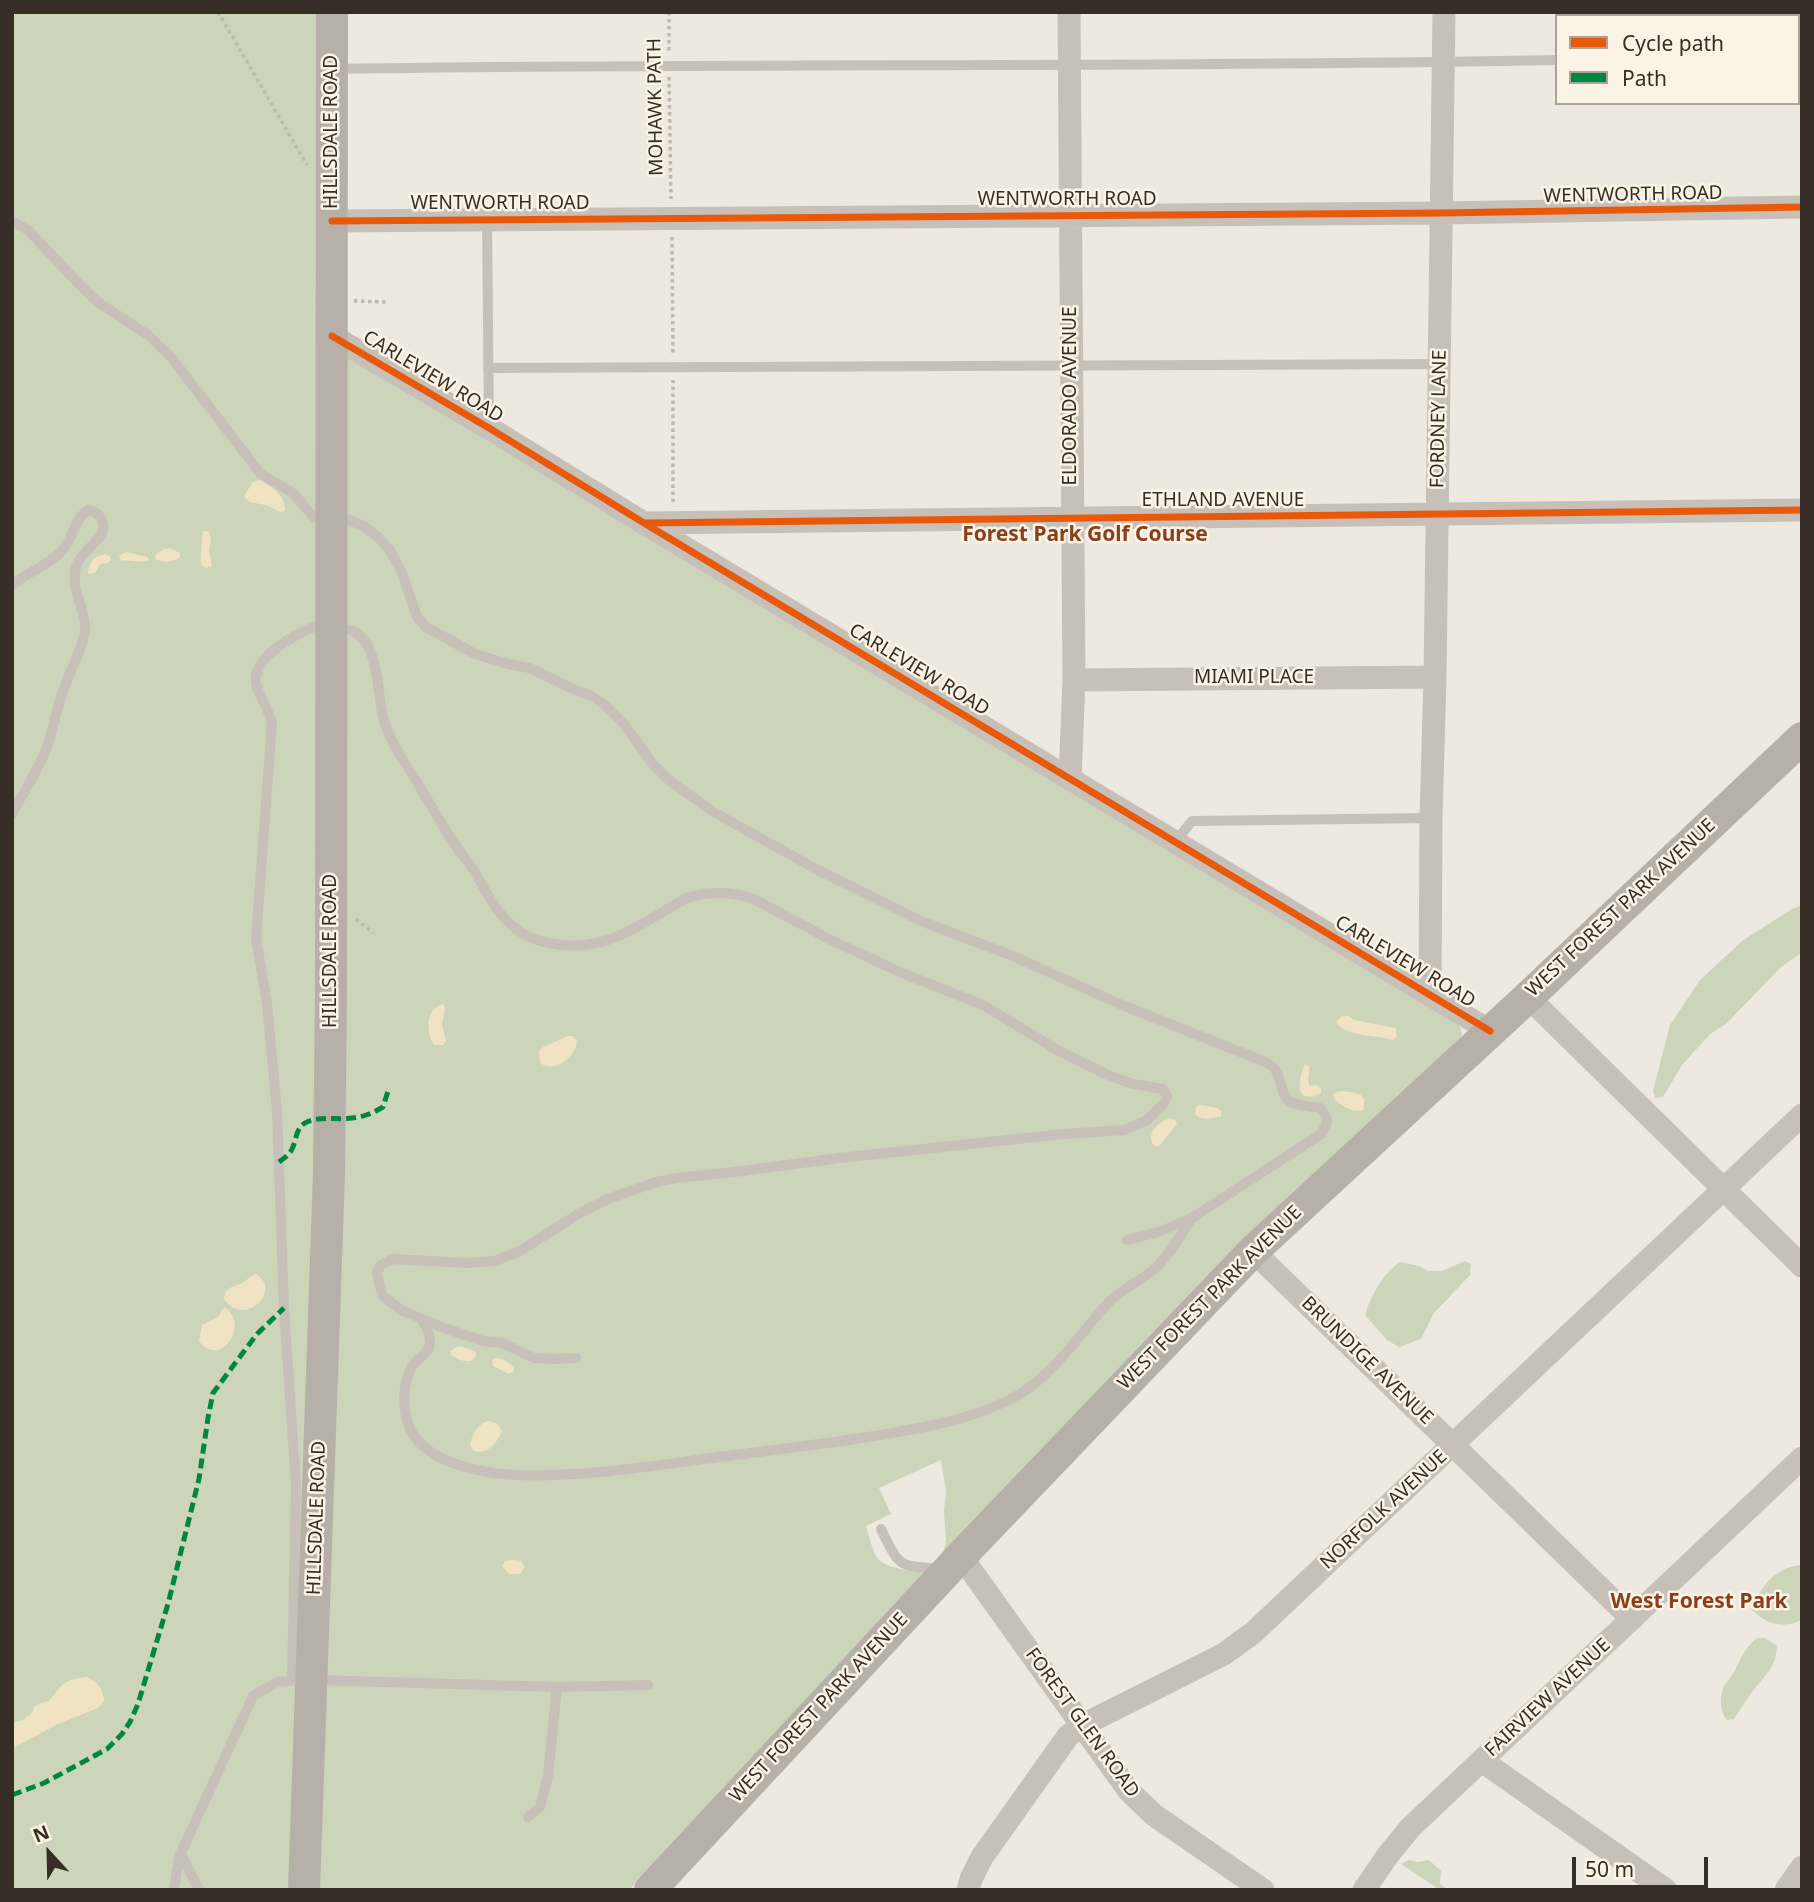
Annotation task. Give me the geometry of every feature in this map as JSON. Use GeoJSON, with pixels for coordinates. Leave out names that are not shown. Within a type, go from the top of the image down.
{"type":"FeatureCollection","features":[{"type":"Feature","properties":{"kind":"main road","name":"HILLSDALE ROAD"},"geometry":{"type":"LineString","coordinates":[[304,1890],[302,1680],[328,1173],[331,991],[332,12]]}},
{"type":"Feature","properties":{"kind":"main road","name":"WEST FOREST PARK AVENUE"},"geometry":{"type":"LineString","coordinates":[[650,1890],[954,1563],[1253,1251],[1801,740]]}},
{"type":"Feature","properties":{"kind":"street","name":"ELDORADO AVENUE"},"geometry":{"type":"LineString","coordinates":[[1069,12],[1074,680],[1070,779]]}},
{"type":"Feature","properties":{"kind":"street","name":"FORDNEY LANE"},"geometry":{"type":"LineString","coordinates":[[1430,994],[1444,12]]}},
{"type":"Feature","properties":{"kind":"street","name":"WENTWORTH ROAD"},"geometry":{"type":"LineString","coordinates":[[332,220],[1441,214],[1802,208]]}},
{"type":"Feature","properties":{"kind":"street","name":"CARLEVIEW ROAD"},"geometry":{"type":"LineString","coordinates":[[332,336],[1490,1031]]}},
{"type":"Feature","properties":{"kind":"street","name":"ETHLAND AVENUE"},"geometry":{"type":"LineString","coordinates":[[644,523],[1802,510]]}},
{"type":"Feature","properties":{"kind":"street","name":"MIAMI PLACE"},"geometry":{"type":"LineString","coordinates":[[1074,680],[1435,677]]}},
{"type":"Feature","properties":{"kind":"street"},"geometry":{"type":"LineString","coordinates":[[1528,997],[1802,1266]]}},
{"type":"Feature","properties":{"kind":"street","name":"NORFOLK AVENUE"},"geometry":{"type":"LineString","coordinates":[[968,1890],[982,1857],[1068,1736],[1083,1725],[1239,1645],[1802,1115]]}},
{"type":"Feature","properties":{"kind":"street","name":"BRUNDIGE AVENUE"},"geometry":{"type":"LineString","coordinates":[[1253,1251],[1632,1619]]}},
{"type":"Feature","properties":{"kind":"street","name":"FAIRVIEW AVENUE"},"geometry":{"type":"LineString","coordinates":[[1364,1890],[1410,1828],[1802,1458]]}},
{"type":"Feature","properties":{"kind":"street","name":"FOREST GLEN ROAD"},"geometry":{"type":"LineString","coordinates":[[954,1563],[1083,1725],[1140,1803],[1263,1890]]}},
{"type":"Feature","properties":{"kind":"street"},"geometry":{"type":"LineString","coordinates":[[1482,1761],[1665,1890]]}},
{"type":"Feature","properties":{"kind":"street"},"geometry":{"type":"LineString","coordinates":[[1786,1890],[1802,1867]]}},
{"type":"Feature","properties":{"kind":"lane"},"geometry":{"type":"LineString","coordinates":[[332,69],[1555,60]]}},
{"type":"Feature","properties":{"kind":"lane"},"geometry":{"type":"LineString","coordinates":[[487,219],[489,428]]}},
{"type":"Feature","properties":{"kind":"lane"},"geometry":{"type":"LineString","coordinates":[[12,221],[28,230],[99,303],[148,335],[172,357],[260,472],[292,493],[315,518]]}},
{"type":"Feature","properties":{"kind":"lane"},"geometry":{"type":"LineString","coordinates":[[488,368],[1439,364]]}},
{"type":"Feature","properties":{"kind":"lane"},"geometry":{"type":"LineString","coordinates":[[12,585],[62,551],[81,515],[88,510],[99,515],[103,524],[102,533],[83,553],[76,568],[75,584],[85,631],[63,689],[46,749],[12,814]]}},
{"type":"Feature","properties":{"kind":"lane"},"geometry":{"type":"LineString","coordinates":[[346,519],[364,526],[391,551],[402,573],[417,617],[426,627],[475,654],[530,668],[592,696],[624,724],[652,764],[670,781],[712,811],[814,868],[921,920],[1263,1061],[1277,1074],[1283,1093],[1289,1101],[1320,1108],[1326,1116],[1327,1123],[1321,1134],[1192,1218],[1159,1232],[1127,1240]]}},
{"type":"Feature","properties":{"kind":"lane"},"geometry":{"type":"LineString","coordinates":[[302,1680],[296,1485],[284,1308],[277,1111],[267,1004],[256,938],[272,723],[257,687],[256,674],[258,667],[276,650],[301,632],[316,626]]}},
{"type":"Feature","properties":{"kind":"lane"},"geometry":{"type":"LineString","coordinates":[[346,629],[363,638],[369,648],[375,665],[383,718],[402,758],[492,902],[515,928],[530,937],[572,946],[610,941],[687,898],[707,894],[742,895],[902,973],[982,1005],[1059,1051],[1110,1076],[1133,1084],[1163,1089],[1167,1096],[1164,1103],[1147,1120],[1125,1130],[1063,1134],[677,1178],[656,1182],[608,1199],[580,1213],[520,1251],[495,1261],[468,1263],[392,1259],[380,1266],[377,1273],[382,1295],[401,1310],[482,1341],[502,1343],[534,1357],[576,1358]]}},
{"type":"Feature","properties":{"kind":"lane"},"geometry":{"type":"LineString","coordinates":[[1175,842],[1192,821],[1431,818]]}},
{"type":"Feature","properties":{"kind":"lane"},"geometry":{"type":"LineString","coordinates":[[422,1319],[429,1332],[430,1343],[429,1348],[411,1367],[407,1381],[404,1395],[408,1421],[421,1445],[458,1465],[513,1475],[614,1471],[811,1446],[937,1425],[995,1407],[1021,1394],[1062,1359],[1114,1297],[1156,1267],[1192,1218]]}},
{"type":"Feature","properties":{"kind":"lane"},"geometry":{"type":"LineString","coordinates":[[881,1529],[900,1563],[907,1566],[954,1563]]}},
{"type":"Feature","properties":{"kind":"lane"},"geometry":{"type":"LineString","coordinates":[[174,1890],[181,1854],[253,1696],[277,1682],[302,1680],[557,1687],[648,1685]]}},
{"type":"Feature","properties":{"kind":"lane"},"geometry":{"type":"LineString","coordinates":[[528,1818],[540,1807],[548,1776],[557,1687]]}},
{"type":"Feature","properties":{"kind":"lane"},"geometry":{"type":"LineString","coordinates":[[181,1854],[199,1890]]}},
{"type":"Feature","properties":{"kind":"path"},"geometry":{"type":"LineString","coordinates":[[218,12],[313,175]]}},
{"type":"Feature","properties":{"kind":"path"},"geometry":{"type":"LineString","coordinates":[[352,301],[386,302]]}},
{"type":"Feature","properties":{"kind":"path"},"geometry":{"type":"LineString","coordinates":[[355,918],[373,933]]}},
{"type":"Feature","properties":{"kind":"green space"},"geometry":{"type":"Polygon","coordinates":[[[12,12],[318,12],[319,335],[1454,1021],[1461,1030],[1460,1042],[941,1561],[946,1543],[946,1491],[941,1460],[879,1488],[891,1514],[866,1526],[876,1556],[887,1565],[928,1573],[629,1890],[12,1890],[12,12]]]}},
{"type":"Feature","properties":{"kind":"green space"},"geometry":{"type":"Polygon","coordinates":[[[1802,905],[1802,952],[1780,968],[1726,1024],[1710,1034],[1682,1065],[1663,1097],[1655,1098],[1653,1091],[1670,1025],[1700,980],[1742,941],[1802,905]]]}},
{"type":"Feature","properties":{"kind":"green space"},"geometry":{"type":"Polygon","coordinates":[[[1465,1261],[1471,1264],[1470,1275],[1434,1313],[1421,1339],[1399,1347],[1387,1340],[1365,1315],[1378,1286],[1400,1262],[1428,1271],[1442,1271],[1465,1261]]]}},
{"type":"Feature","properties":{"kind":"green space"},"geometry":{"type":"Polygon","coordinates":[[[1802,1565],[1802,1620],[1775,1624],[1751,1609],[1770,1579],[1784,1569],[1802,1565]]]}},
{"type":"Feature","properties":{"kind":"green space"},"geometry":{"type":"Polygon","coordinates":[[[1757,1638],[1765,1638],[1777,1646],[1775,1660],[1734,1719],[1727,1720],[1721,1704],[1724,1686],[1746,1649],[1757,1638]]]}},
{"type":"Feature","properties":{"kind":"green space"},"geometry":{"type":"Polygon","coordinates":[[[1409,1860],[1429,1860],[1441,1871],[1440,1884],[1448,1890],[1440,1890],[1401,1864],[1409,1860]]]}},
{"type":"Feature","properties":{"kind":"sand"},"geometry":{"type":"Polygon","coordinates":[[[259,480],[277,492],[283,500],[285,511],[251,502],[244,496],[253,482],[259,480]]]}},
{"type":"Feature","properties":{"kind":"sand"},"geometry":{"type":"Polygon","coordinates":[[[203,531],[209,532],[211,538],[209,551],[212,566],[206,568],[201,562],[203,531]]]}},
{"type":"Feature","properties":{"kind":"sand"},"geometry":{"type":"Polygon","coordinates":[[[170,548],[180,553],[180,557],[168,562],[155,558],[155,555],[164,549],[170,548]]]}},
{"type":"Feature","properties":{"kind":"sand"},"geometry":{"type":"Polygon","coordinates":[[[126,552],[147,557],[149,560],[121,561],[119,556],[126,552]]]}},
{"type":"Feature","properties":{"kind":"sand"},"geometry":{"type":"Polygon","coordinates":[[[105,554],[111,560],[100,564],[95,573],[88,573],[93,560],[105,554]]]}},
{"type":"Feature","properties":{"kind":"sand"},"geometry":{"type":"Polygon","coordinates":[[[443,1004],[445,1008],[442,1024],[446,1041],[443,1045],[434,1045],[429,1027],[430,1015],[443,1004]]]}},
{"type":"Feature","properties":{"kind":"sand"},"geometry":{"type":"Polygon","coordinates":[[[1342,1016],[1396,1028],[1397,1036],[1393,1040],[1347,1031],[1336,1022],[1342,1016]]]}},
{"type":"Feature","properties":{"kind":"sand"},"geometry":{"type":"Polygon","coordinates":[[[568,1036],[577,1041],[569,1058],[558,1065],[546,1066],[540,1063],[539,1051],[543,1047],[568,1036]]]}},
{"type":"Feature","properties":{"kind":"sand"},"geometry":{"type":"Polygon","coordinates":[[[1305,1064],[1309,1066],[1310,1086],[1317,1085],[1321,1093],[1312,1096],[1302,1094],[1300,1083],[1305,1064]]]}},
{"type":"Feature","properties":{"kind":"sand"},"geometry":{"type":"Polygon","coordinates":[[[1341,1091],[1361,1095],[1364,1109],[1353,1110],[1335,1100],[1333,1095],[1341,1091]]]}},
{"type":"Feature","properties":{"kind":"sand"},"geometry":{"type":"Polygon","coordinates":[[[1201,1105],[1217,1108],[1221,1111],[1221,1116],[1198,1117],[1195,1115],[1196,1107],[1201,1105]]]}},
{"type":"Feature","properties":{"kind":"sand"},"geometry":{"type":"Polygon","coordinates":[[[1170,1118],[1177,1124],[1159,1146],[1154,1146],[1151,1137],[1154,1129],[1170,1118]]]}},
{"type":"Feature","properties":{"kind":"sand"},"geometry":{"type":"Polygon","coordinates":[[[256,1274],[263,1280],[265,1287],[261,1301],[248,1309],[232,1307],[224,1299],[227,1290],[256,1274]]]}},
{"type":"Feature","properties":{"kind":"sand"},"geometry":{"type":"Polygon","coordinates":[[[225,1307],[235,1324],[233,1333],[223,1348],[207,1348],[199,1341],[202,1325],[219,1316],[225,1307]]]}},
{"type":"Feature","properties":{"kind":"sand"},"geometry":{"type":"Polygon","coordinates":[[[458,1346],[476,1352],[473,1360],[463,1361],[451,1355],[451,1351],[458,1346]]]}},
{"type":"Feature","properties":{"kind":"sand"},"geometry":{"type":"Polygon","coordinates":[[[495,1358],[507,1362],[514,1367],[514,1371],[509,1374],[493,1366],[492,1360],[495,1358]]]}},
{"type":"Feature","properties":{"kind":"sand"},"geometry":{"type":"Polygon","coordinates":[[[487,1421],[496,1423],[502,1431],[491,1447],[484,1451],[474,1451],[470,1445],[472,1437],[487,1421]]]}},
{"type":"Feature","properties":{"kind":"sand"},"geometry":{"type":"Polygon","coordinates":[[[505,1561],[521,1561],[525,1567],[520,1574],[509,1574],[502,1566],[505,1561]]]}},
{"type":"Feature","properties":{"kind":"sand"},"geometry":{"type":"Polygon","coordinates":[[[87,1677],[101,1689],[104,1701],[98,1708],[56,1725],[12,1749],[12,1723],[23,1720],[38,1704],[49,1701],[64,1683],[87,1677]]]}},
{"type":"Feature","properties":{"kind":"marked path"},"geometry":{"type":"LineString","coordinates":[[279,1162],[291,1151],[303,1124],[318,1119],[352,1118],[372,1113],[383,1107],[389,1088]]}},
{"type":"Feature","properties":{"kind":"marked path"},"geometry":{"type":"LineString","coordinates":[[12,1795],[44,1783],[107,1749],[130,1722],[168,1604],[199,1479],[213,1393],[257,1334],[284,1308]]}},
{"type":"Feature","properties":{"kind":"cycle path"},"geometry":{"type":"LineString","coordinates":[[332,221],[1441,213],[1802,207]]}},
{"type":"Feature","properties":{"kind":"cycle path"},"geometry":{"type":"LineString","coordinates":[[332,336],[1490,1031]]}},
{"type":"Feature","properties":{"kind":"cycle path"},"geometry":{"type":"LineString","coordinates":[[644,523],[1802,510]]}},
{"type":"Feature","properties":{"kind":"district","name":"Forest Park Golf Course"},"geometry":{"type":"Point","coordinates":[1085,535]}},
{"type":"Feature","properties":{"kind":"district","name":"West Forest Park"},"geometry":{"type":"Point","coordinates":[1699,1602]}}]}
